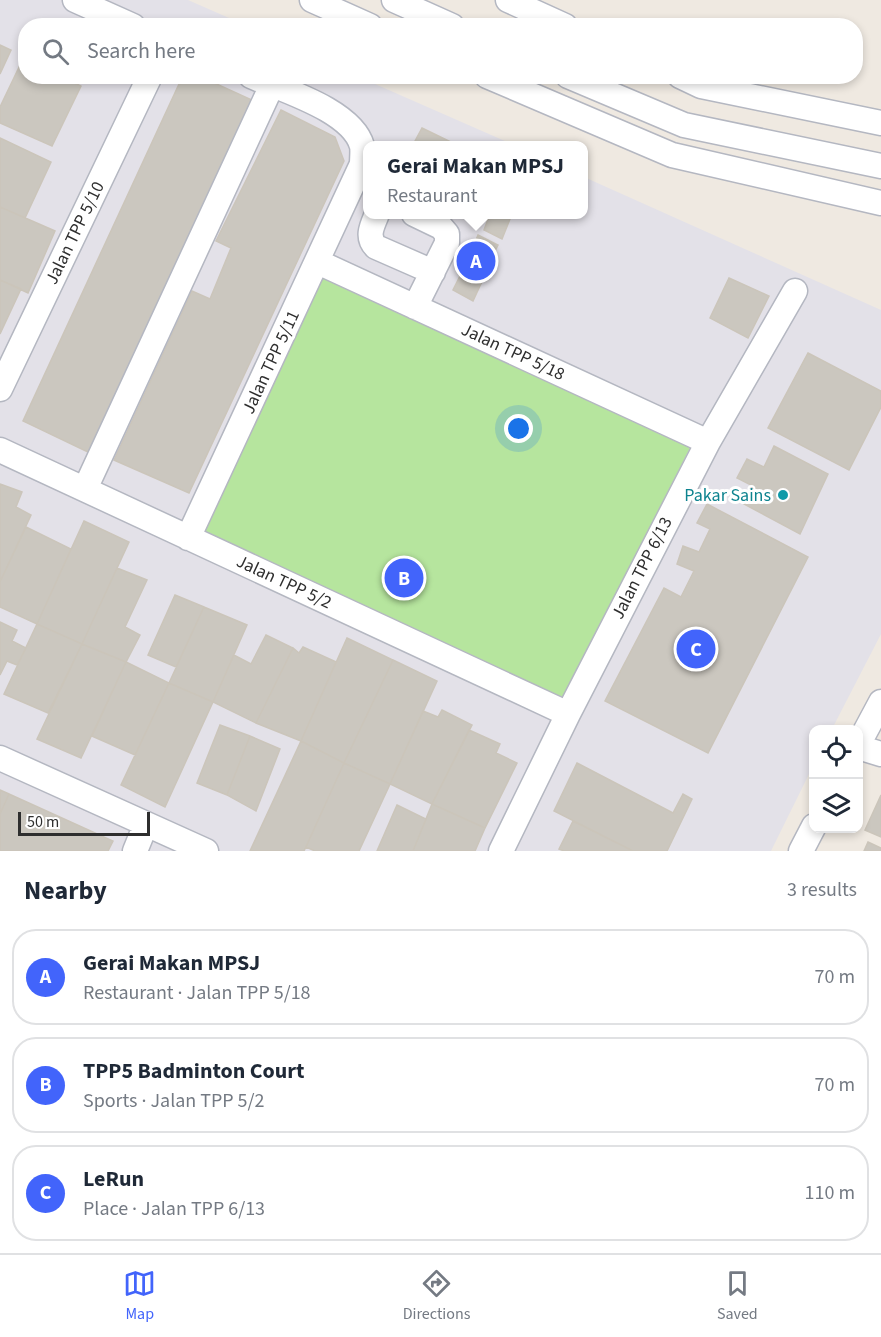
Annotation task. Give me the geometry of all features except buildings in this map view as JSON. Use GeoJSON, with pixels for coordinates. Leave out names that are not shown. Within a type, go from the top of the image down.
{"type":"FeatureCollection","features":[{"type":"Feature","properties":{"kind":"street"},"geometry":{"type":"LineString","coordinates":[[75,0],[115,18]]}},
{"type":"Feature","properties":{"kind":"street"},"geometry":{"type":"LineString","coordinates":[[312,0],[352,18]]}},
{"type":"Feature","properties":{"kind":"street"},"geometry":{"type":"LineString","coordinates":[[394,0],[434,18]]}},
{"type":"Feature","properties":{"kind":"street"},"geometry":{"type":"LineString","coordinates":[[508,0],[548,18]]}},
{"type":"Feature","properties":{"kind":"street","name":"Jalan TPP 5/10"},"geometry":{"type":"LineString","coordinates":[[0,389],[146,84]]}},
{"type":"Feature","properties":{"kind":"street"},"geometry":{"type":"LineString","coordinates":[[85,489],[260,84]]}},
{"type":"Feature","properties":{"kind":"street","name":"Jalan TPP 5/11"},"geometry":{"type":"LineString","coordinates":[[188,538],[318,262],[360,189],[362,147],[356,133],[344,120],[328,110],[268,84]]}},
{"type":"Feature","properties":{"kind":"street"},"geometry":{"type":"LineString","coordinates":[[506,84],[672,155],[881,203]]}},
{"type":"Feature","properties":{"kind":"street"},"geometry":{"type":"LineString","coordinates":[[587,84],[684,125],[881,166]]}},
{"type":"Feature","properties":{"kind":"street"},"geometry":{"type":"LineString","coordinates":[[697,84],[881,123]]}},
{"type":"Feature","properties":{"kind":"street"},"geometry":{"type":"LineString","coordinates":[[375,219],[370,234],[371,241],[376,247],[432,272]]}},
{"type":"Feature","properties":{"kind":"street"},"geometry":{"type":"LineString","coordinates":[[415,307],[447,243],[447,234],[441,227],[424,219]]}},
{"type":"Feature","properties":{"kind":"street","name":"Jalan TPP 5/18"},"geometry":{"type":"LineString","coordinates":[[318,262],[708,442]]}},
{"type":"Feature","properties":{"kind":"street","name":"Jalan TPP 6/13"},"geometry":{"type":"LineString","coordinates":[[501,851],[568,714],[708,442],[795,291]]}},
{"type":"Feature","properties":{"kind":"street","name":"Jalan TPP 5/2"},"geometry":{"type":"LineString","coordinates":[[0,450],[568,714]]}},
{"type":"Feature","properties":{"kind":"street"},"geometry":{"type":"LineString","coordinates":[[863,736],[881,702]]}},
{"type":"Feature","properties":{"kind":"street"},"geometry":{"type":"LineString","coordinates":[[863,748],[881,754]]}},
{"type":"Feature","properties":{"kind":"street"},"geometry":{"type":"LineString","coordinates":[[0,758],[206,851]]}},
{"type":"Feature","properties":{"kind":"street"},"geometry":{"type":"LineString","coordinates":[[135,851],[146,824]]}},
{"type":"Feature","properties":{"kind":"street"},"geometry":{"type":"LineString","coordinates":[[801,851],[810,833]]}},
{"type":"Feature","properties":{"kind":"shaded area"},"geometry":{"type":"Polygon","coordinates":[[[0,0],[188,0],[229,18],[18,18],[18,84],[375,84],[505,141],[363,141],[363,219],[588,219],[588,179],[881,310],[881,634],[834,725],[809,725],[809,774],[771,851],[0,851],[0,0]]]}},
{"type":"Feature","properties":{"kind":"green space"},"geometry":{"type":"Polygon","coordinates":[[[323,277],[690,448],[563,701],[202,532],[323,277]]]}},
{"type":"Feature","properties":{"kind":"green space"},"geometry":{"type":"Polygon","coordinates":[[[392,558],[427,575],[416,598],[381,582],[392,558]]]}},
{"type":"Feature","properties":{"kind":"place","name":"Gerai Makan MPSJ"},"geometry":{"type":"Point","coordinates":[476,261]}},
{"type":"Feature","properties":{"kind":"place","name":"Pakar Sains"},"geometry":{"type":"Point","coordinates":[783,495]}},
{"type":"Feature","properties":{"kind":"place","name":"TPP5 Badminton Court"},"geometry":{"type":"Point","coordinates":[404,578]}},
{"type":"Feature","properties":{"kind":"place","name":"LeRun"},"geometry":{"type":"Point","coordinates":[696,649]}}]}
